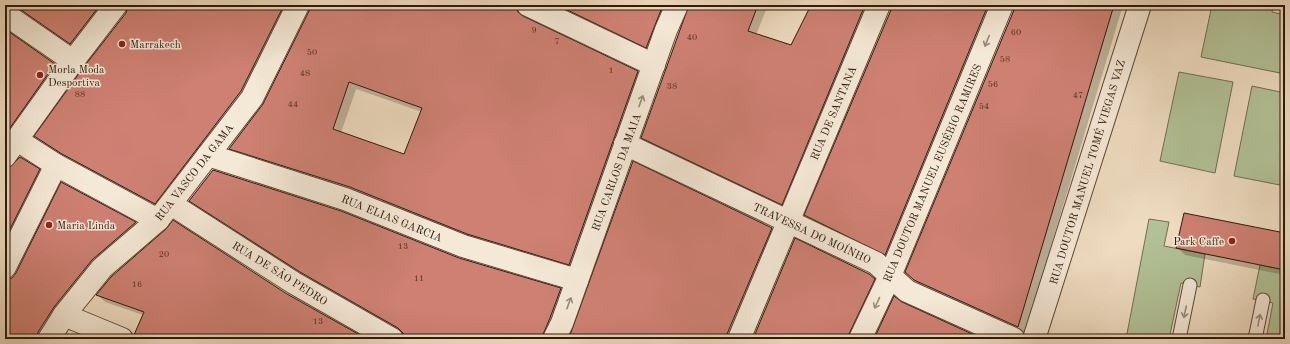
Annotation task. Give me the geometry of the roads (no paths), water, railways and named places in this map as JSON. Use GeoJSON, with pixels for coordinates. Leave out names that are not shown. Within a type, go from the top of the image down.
{"type":"FeatureCollection","features":[{"type":"Feature","properties":{"kind":"street"},"geometry":{"type":"LineString","coordinates":[[11,148],[73,61],[116,5]]}},
{"type":"Feature","properties":{"kind":"street","name":"RUA VASCO DA GAMA"},"geometry":{"type":"LineString","coordinates":[[49,339],[64,315],[102,268],[164,212],[252,98],[298,5]]}},
{"type":"Feature","properties":{"kind":"street"},"geometry":{"type":"LineString","coordinates":[[528,5],[654,65]]}},
{"type":"Feature","properties":{"kind":"street","name":"RUA CARLOS DA MAIA"},"geometry":{"type":"LineString","coordinates":[[554,339],[562,323],[625,144],[677,5]]}},
{"type":"Feature","properties":{"kind":"street","name":"RUA DE SANTANA"},"geometry":{"type":"LineString","coordinates":[[739,339],[879,5]]}},
{"type":"Feature","properties":{"kind":"street","name":"RUA DOUTOR MANUEL EUSÉBIO RAMIRES"},"geometry":{"type":"LineString","coordinates":[[860,339],[890,276],[1002,5]]}},
{"type":"Feature","properties":{"kind":"street","name":"RUA DOUTOR MANUEL TOMÉ VIEGAS VAZ"},"geometry":{"type":"LineString","coordinates":[[1034,339],[1140,5]]}},
{"type":"Feature","properties":{"kind":"street"},"geometry":{"type":"LineString","coordinates":[[5,14],[73,61]]}},
{"type":"Feature","properties":{"kind":"street","name":"TRAVESSA DO MOÍNHO"},"geometry":{"type":"LineString","coordinates":[[625,144],[876,263],[907,290],[1014,339]]}},
{"type":"Feature","properties":{"kind":"street","name":"RUA DE SÃO PEDRO"},"geometry":{"type":"LineString","coordinates":[[11,148],[56,165],[164,212],[392,339]]}},
{"type":"Feature","properties":{"kind":"street","name":"RUA ELIAS GARCIA"},"geometry":{"type":"LineString","coordinates":[[208,155],[345,199],[463,246],[577,280]]}},
{"type":"Feature","properties":{"kind":"street"},"geometry":{"type":"LineString","coordinates":[[5,267],[56,165]]}},
{"type":"Feature","properties":{"kind":"street"},"geometry":{"type":"LineString","coordinates":[[64,315],[122,339]]}},
{"type":"Feature","properties":{"kind":"lane"},"geometry":{"type":"LineString","coordinates":[[1179,339],[1190,285]]}},
{"type":"Feature","properties":{"kind":"lane"},"geometry":{"type":"LineString","coordinates":[[1255,339],[1263,300]]}},
{"type":"Feature","properties":{"kind":"place","name":"Marrakech"},"geometry":{"type":"Point","coordinates":[122,44]}},
{"type":"Feature","properties":{"kind":"place","name":"Morla Moda Desportiva"},"geometry":{"type":"Point","coordinates":[40,75]}},
{"type":"Feature","properties":{"kind":"place","name":"Maria Linda"},"geometry":{"type":"Point","coordinates":[49,225]}},
{"type":"Feature","properties":{"kind":"place","name":"Park Caffe"},"geometry":{"type":"Point","coordinates":[1232,241]}}]}
